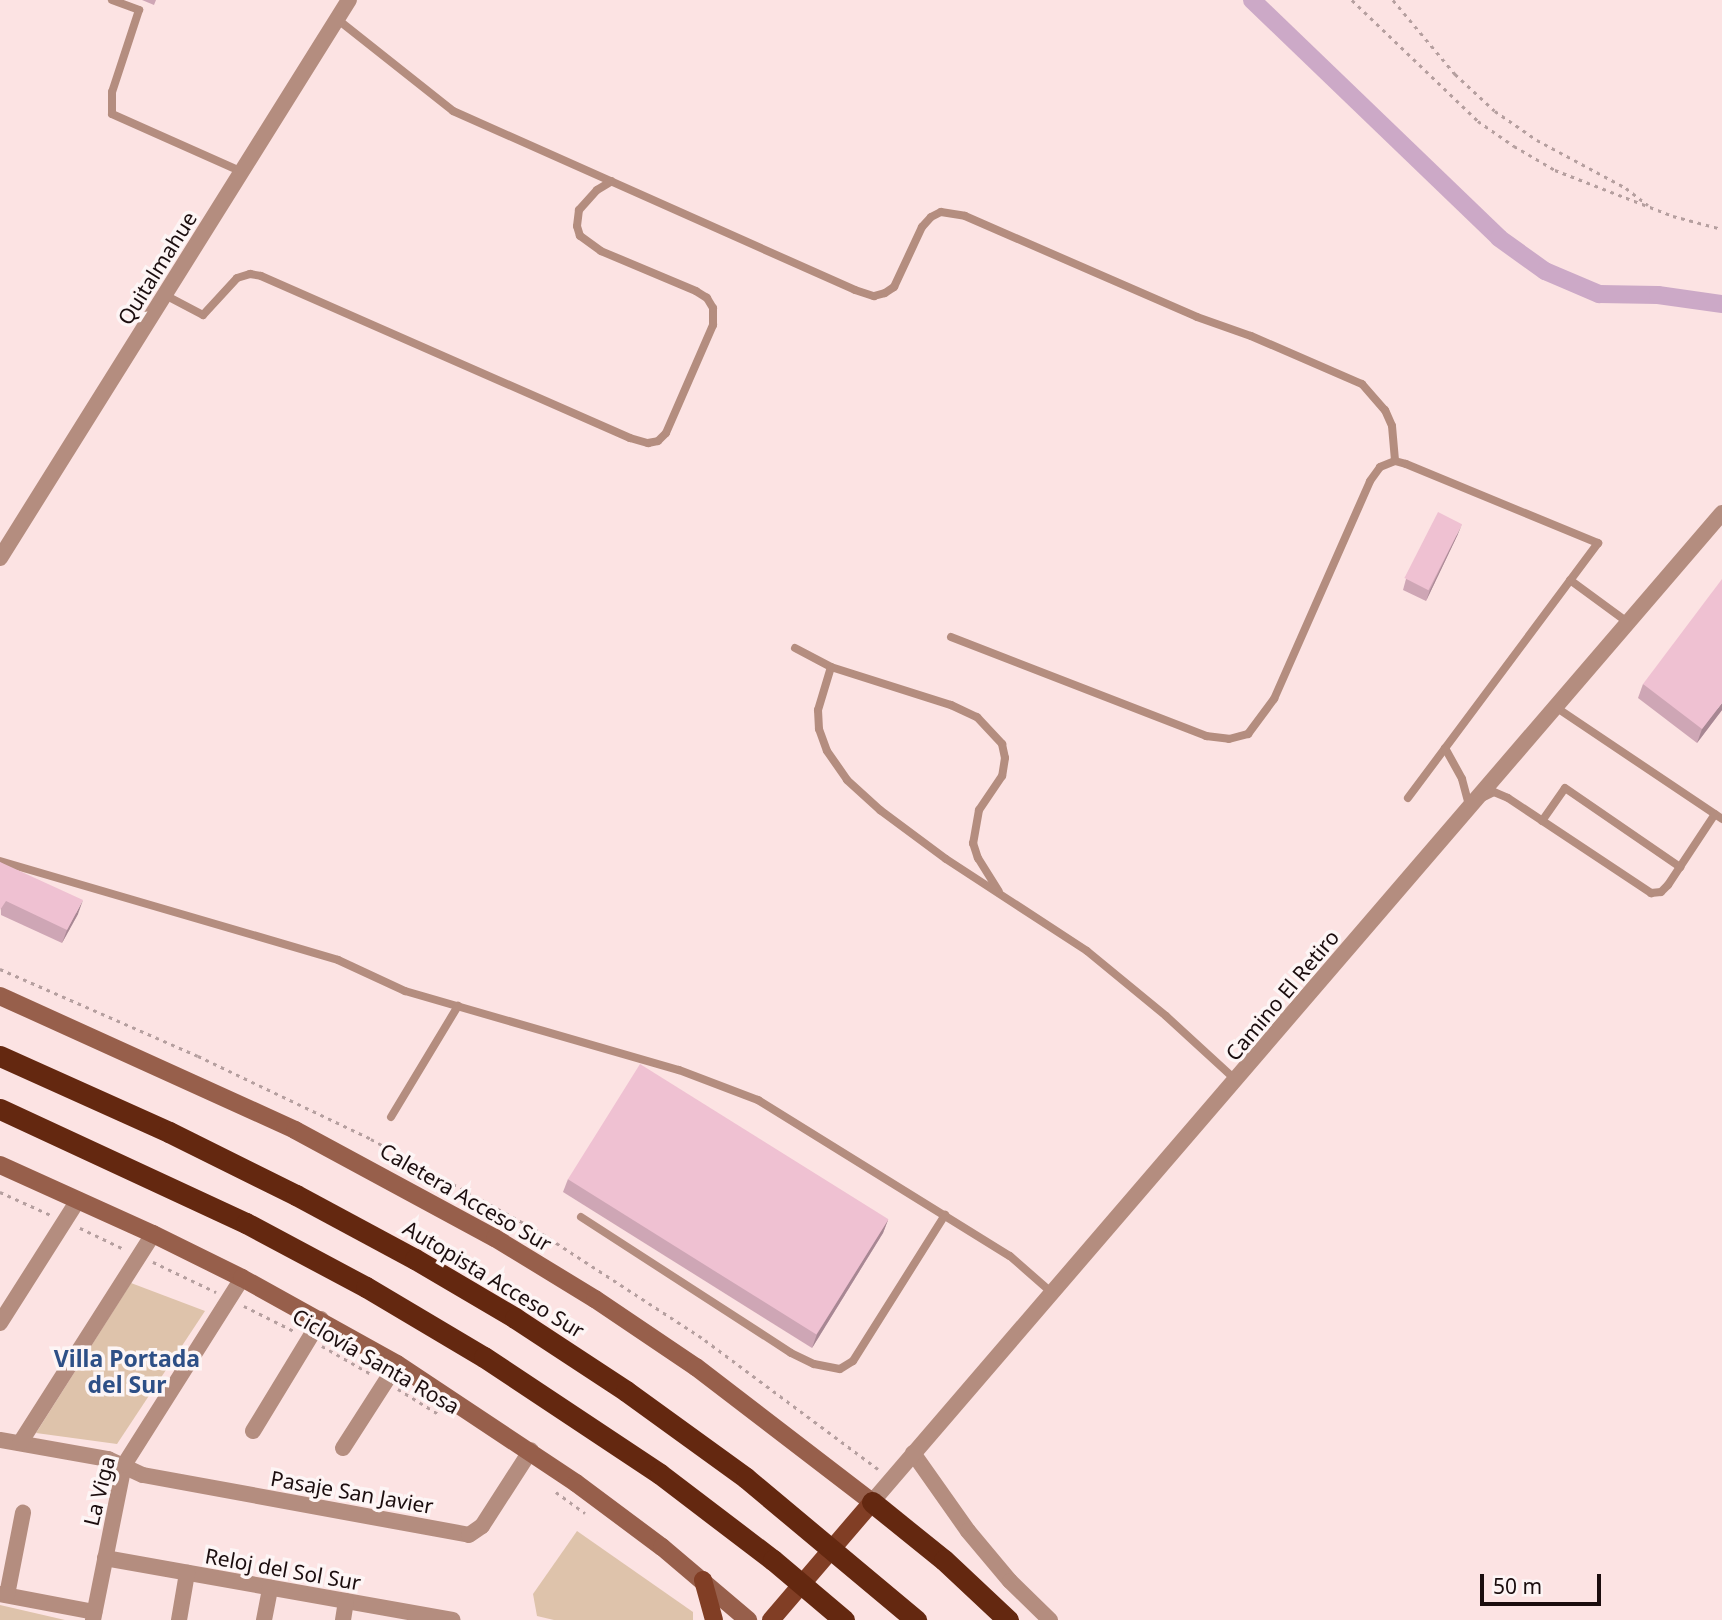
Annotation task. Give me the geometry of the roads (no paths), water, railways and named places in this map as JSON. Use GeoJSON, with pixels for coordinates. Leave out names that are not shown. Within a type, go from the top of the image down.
{"type":"FeatureCollection","features":[{"type":"Feature","properties":{"kind":"highway","name":"Autopista Acceso Sur"},"geometry":{"type":"LineString","coordinates":[[0,1056],[262,1178],[465,1288],[626,1391],[804,1525],[916,1620]]}},
{"type":"Feature","properties":{"kind":"highway"},"geometry":{"type":"LineString","coordinates":[[0,1109],[235,1218],[425,1321],[602,1433],[773,1560],[844,1620]]}},
{"type":"Feature","properties":{"kind":"highway"},"geometry":{"type":"LineString","coordinates":[[872,1502],[944,1560],[1008,1620]]}},
{"type":"Feature","properties":{"kind":"main road","name":"Caletera Acceso Sur"},"geometry":{"type":"LineString","coordinates":[[0,996],[295,1130],[495,1238],[594,1299],[696,1367],[872,1502]]}},
{"type":"Feature","properties":{"kind":"main road"},"geometry":{"type":"LineString","coordinates":[[1,1169],[153,1234],[321,1319],[397,1364],[531,1450],[703,1580],[748,1620]]}},
{"type":"Feature","properties":{"kind":"main road"},"geometry":{"type":"LineString","coordinates":[[771,1620],[872,1502]]}},
{"type":"Feature","properties":{"kind":"main road"},"geometry":{"type":"LineString","coordinates":[[703,1580],[714,1620]]}},
{"type":"Feature","properties":{"kind":"street","name":"Quitalmahue"},"geometry":{"type":"LineString","coordinates":[[0,558],[349,0]]}},
{"type":"Feature","properties":{"kind":"street","name":"Camino El Retiro"},"geometry":{"type":"LineString","coordinates":[[872,1502],[1630,624],[1722,513]]}},
{"type":"Feature","properties":{"kind":"street"},"geometry":{"type":"LineString","coordinates":[[0,1323],[78,1200]]}},
{"type":"Feature","properties":{"kind":"street"},"geometry":{"type":"LineString","coordinates":[[20,1443],[153,1234]]}},
{"type":"Feature","properties":{"kind":"street","name":"La Viga"},"geometry":{"type":"LineString","coordinates":[[93,1616],[124,1465],[242,1278]]}},
{"type":"Feature","properties":{"kind":"street"},"geometry":{"type":"LineString","coordinates":[[253,1431],[321,1319]]}},
{"type":"Feature","properties":{"kind":"street"},"geometry":{"type":"LineString","coordinates":[[343,1448],[397,1364]]}},
{"type":"Feature","properties":{"kind":"street"},"geometry":{"type":"LineString","coordinates":[[0,1440],[108,1458],[124,1465]]}},
{"type":"Feature","properties":{"kind":"street","name":"Pasaje San Javier"},"geometry":{"type":"LineString","coordinates":[[124,1465],[144,1475],[469,1535],[482,1526],[531,1450]]}},
{"type":"Feature","properties":{"kind":"street"},"geometry":{"type":"LineString","coordinates":[[913,1453],[1002,1571],[1050,1620]]}},
{"type":"Feature","properties":{"kind":"street"},"geometry":{"type":"LineString","coordinates":[[23,1513],[4,1595],[93,1616]]}},
{"type":"Feature","properties":{"kind":"street","name":"Reloj del Sol Sur"},"geometry":{"type":"LineString","coordinates":[[105,1558],[424,1617],[453,1620]]}},
{"type":"Feature","properties":{"kind":"street"},"geometry":{"type":"LineString","coordinates":[[179,1620],[187,1573]]}},
{"type":"Feature","properties":{"kind":"street"},"geometry":{"type":"LineString","coordinates":[[264,1620],[270,1588]]}},
{"type":"Feature","properties":{"kind":"street"},"geometry":{"type":"LineString","coordinates":[[343,1620],[346,1601]]}},
{"type":"Feature","properties":{"kind":"lane"},"geometry":{"type":"LineString","coordinates":[[112,0],[139,10],[112,92],[112,114],[242,172]]}},
{"type":"Feature","properties":{"kind":"lane"},"geometry":{"type":"LineString","coordinates":[[337,19],[453,111],[855,290],[874,296],[894,287],[922,227],[931,217],[941,212],[965,215],[1197,317],[1251,336],[1362,384],[1385,410],[1391,426],[1395,461]]}},
{"type":"Feature","properties":{"kind":"lane"},"geometry":{"type":"LineString","coordinates":[[165,296],[203,315],[208,313],[237,278],[250,274],[261,276],[630,438],[648,443],[658,441],[666,433],[713,325],[713,308],[707,298],[696,291],[601,251],[580,236],[577,226],[579,210],[597,190],[612,181]]}},
{"type":"Feature","properties":{"kind":"lane"},"geometry":{"type":"LineString","coordinates":[[951,637],[1206,736],[1229,738],[1248,734],[1274,699],[1370,481],[1380,467],[1395,461],[1598,543],[1408,798]]}},
{"type":"Feature","properties":{"kind":"lane"},"geometry":{"type":"LineString","coordinates":[[1570,580],[1630,624]]}},
{"type":"Feature","properties":{"kind":"lane"},"geometry":{"type":"LineString","coordinates":[[795,648],[831,667],[951,705],[977,717],[1002,744],[1005,758],[1002,776],[979,810],[972,843],[1000,894]]}},
{"type":"Feature","properties":{"kind":"lane"},"geometry":{"type":"LineString","coordinates":[[831,667],[818,710],[819,729],[827,751],[847,780],[880,810],[946,859],[1087,951],[1166,1016],[1237,1081]]}},
{"type":"Feature","properties":{"kind":"lane"},"geometry":{"type":"LineString","coordinates":[[1445,748],[1473,804],[1494,792],[1508,798],[1651,893],[1661,891],[1719,817],[1557,708]]}},
{"type":"Feature","properties":{"kind":"lane"},"geometry":{"type":"LineString","coordinates":[[1542,821],[1565,788],[1680,867]]}},
{"type":"Feature","properties":{"kind":"lane"},"geometry":{"type":"LineString","coordinates":[[0,861],[338,960],[385,984],[678,1070],[758,1100],[1010,1256],[1051,1292]]}},
{"type":"Feature","properties":{"kind":"lane"},"geometry":{"type":"LineString","coordinates":[[391,1116],[458,1006]]}},
{"type":"Feature","properties":{"kind":"lane"},"geometry":{"type":"LineString","coordinates":[[581,1217],[791,1353],[814,1364],[840,1368],[853,1361],[945,1215]]}},
{"type":"Feature","properties":{"kind":"waterway"},"geometry":{"type":"LineString","coordinates":[[1252,0],[1499,238],[1545,271],[1599,294],[1658,295],[1722,304]]}},
{"type":"Feature","properties":{"kind":"district","name":"Villa Portada del Sur"},"geometry":{"type":"Point","coordinates":[127,1371]}}]}
